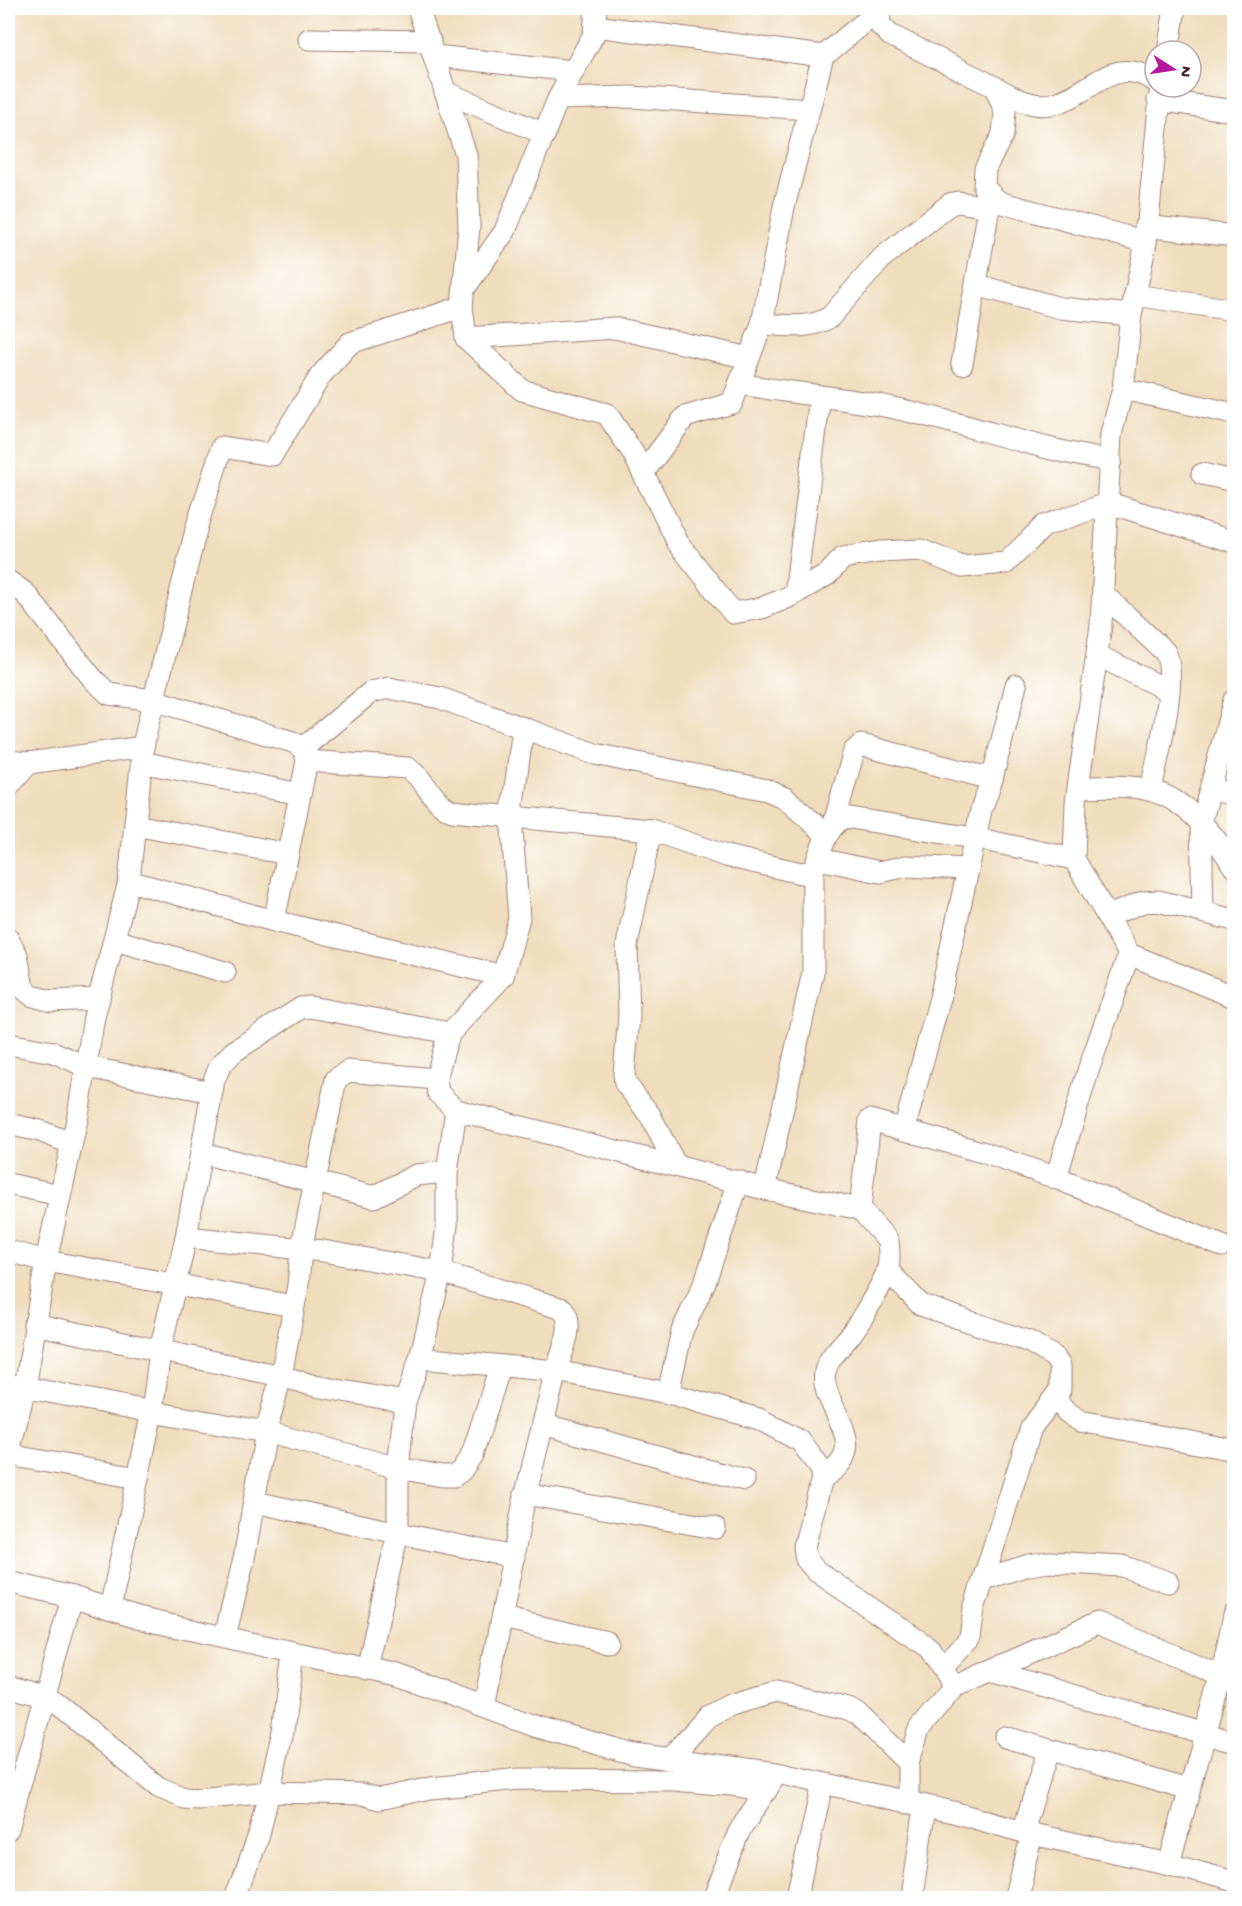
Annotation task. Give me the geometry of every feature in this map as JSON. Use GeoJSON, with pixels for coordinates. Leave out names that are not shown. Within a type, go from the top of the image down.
{"type":"FeatureCollection","features":[{"type":"Feature","properties":{"kind":"street"},"geometry":{"type":"LineString","coordinates":[[418,8],[466,155],[469,226],[463,298],[466,338],[522,390],[607,414],[643,473],[678,543],[733,613],[762,608],[795,594],[827,575],[843,558],[880,552],[921,550],[962,567],[1006,563],[1044,526],[1109,503],[1234,542]]}},
{"type":"Feature","properties":{"kind":"street"},"geometry":{"type":"LineString","coordinates":[[1170,39],[1175,8]]}},
{"type":"Feature","properties":{"kind":"street"},"geometry":{"type":"LineString","coordinates":[[643,473],[685,417],[732,403],[762,324],[784,207],[823,56],[842,42],[855,27],[879,10]]}},
{"type":"Feature","properties":{"kind":"street"},"geometry":{"type":"LineString","coordinates":[[879,10],[880,25],[890,35],[1016,99],[1053,104],[1117,71],[1137,72],[1143,77]]}},
{"type":"Feature","properties":{"kind":"street"},"geometry":{"type":"LineString","coordinates":[[138,1478],[8,1455],[16,1386],[34,1324],[70,1143],[78,1115],[99,999],[129,881],[142,754],[153,700],[197,526],[222,447],[272,454],[321,375],[350,343],[463,298],[505,231],[558,99],[573,71],[595,17],[823,56]]}},
{"type":"Feature","properties":{"kind":"street"},"geometry":{"type":"LineString","coordinates":[[309,39],[432,48],[573,71]]}},
{"type":"Feature","properties":{"kind":"street"},"geometry":{"type":"LineString","coordinates":[[962,364],[990,201],[984,188],[985,169],[1003,134],[1005,111],[995,87]]}},
{"type":"Feature","properties":{"kind":"street"},"geometry":{"type":"LineString","coordinates":[[446,92],[545,134]]}},
{"type":"Feature","properties":{"kind":"street"},"geometry":{"type":"LineString","coordinates":[[558,99],[631,98],[809,109]]}},
{"type":"Feature","properties":{"kind":"street"},"geometry":{"type":"LineString","coordinates":[[1157,99],[1145,234],[1133,305],[1123,389],[1112,434],[1109,503],[1103,557],[1103,594],[1079,787],[1074,859],[1129,954],[1234,997]]}},
{"type":"Feature","properties":{"kind":"street"},"geometry":{"type":"LineString","coordinates":[[1193,99],[1234,111]]}},
{"type":"Feature","properties":{"kind":"street"},"geometry":{"type":"LineString","coordinates":[[762,324],[810,326],[820,324],[830,317],[883,257],[950,204],[958,202],[999,202],[1145,234],[1234,236]]}},
{"type":"Feature","properties":{"kind":"street"},"geometry":{"type":"LineString","coordinates":[[976,285],[1060,308],[1133,305],[1234,310]]}},
{"type":"Feature","properties":{"kind":"street"},"geometry":{"type":"LineString","coordinates":[[466,338],[615,328],[749,358]]}},
{"type":"Feature","properties":{"kind":"street"},"geometry":{"type":"LineString","coordinates":[[739,384],[885,406],[991,431],[1075,455],[1111,461]]}},
{"type":"Feature","properties":{"kind":"street"},"geometry":{"type":"LineString","coordinates":[[1123,389],[1234,414]]}},
{"type":"Feature","properties":{"kind":"street"},"geometry":{"type":"LineString","coordinates":[[795,594],[820,397]]}},
{"type":"Feature","properties":{"kind":"street"},"geometry":{"type":"LineString","coordinates":[[1202,474],[1234,481]]}},
{"type":"Feature","properties":{"kind":"street"},"geometry":{"type":"LineString","coordinates":[[8,581],[25,593],[93,679],[109,694],[153,700],[293,742],[305,755],[408,768],[420,776],[440,806],[452,811],[651,830],[726,856],[801,873],[816,865],[880,872],[906,866],[968,869]]}},
{"type":"Feature","properties":{"kind":"street"},"geometry":{"type":"LineString","coordinates":[[1103,594],[1165,652],[1170,669],[1169,691],[1151,790]]}},
{"type":"Feature","properties":{"kind":"street"},"geometry":{"type":"LineString","coordinates":[[1097,655],[1169,691]]}},
{"type":"Feature","properties":{"kind":"street"},"geometry":{"type":"LineString","coordinates":[[904,1130],[940,998],[974,838],[1016,685]]}},
{"type":"Feature","properties":{"kind":"street"},"geometry":{"type":"LineString","coordinates":[[274,921],[300,794],[305,755],[371,692],[389,688],[440,698],[595,754],[767,790],[784,798],[830,829]]}},
{"type":"Feature","properties":{"kind":"street"},"geometry":{"type":"LineString","coordinates":[[1203,912],[1201,823],[1234,700]]}},
{"type":"Feature","properties":{"kind":"street"},"geometry":{"type":"LineString","coordinates":[[523,728],[511,818],[519,918],[503,976],[450,1034],[436,1079],[438,1093],[456,1110],[675,1164],[765,1189],[860,1209],[888,1241],[887,1270],[851,1334],[826,1366],[825,1388],[844,1425],[846,1445],[836,1471],[822,1478]]}},
{"type":"Feature","properties":{"kind":"street"},"geometry":{"type":"LineString","coordinates":[[765,1189],[813,972],[816,865],[854,752],[861,745],[992,778]]}},
{"type":"Feature","properties":{"kind":"street"},"geometry":{"type":"LineString","coordinates":[[8,761],[29,763],[142,754],[300,794]]}},
{"type":"Feature","properties":{"kind":"street"},"geometry":{"type":"LineString","coordinates":[[8,787],[29,763]]}},
{"type":"Feature","properties":{"kind":"street"},"geometry":{"type":"LineString","coordinates":[[1079,787],[1151,790],[1175,802],[1201,823],[1221,844],[1234,867]]}},
{"type":"Feature","properties":{"kind":"street"},"geometry":{"type":"LineString","coordinates":[[1211,788],[1234,796]]}},
{"type":"Feature","properties":{"kind":"street"},"geometry":{"type":"LineString","coordinates":[[830,829],[844,817],[974,838],[1074,859]]}},
{"type":"Feature","properties":{"kind":"street"},"geometry":{"type":"LineString","coordinates":[[135,825],[288,854]]}},
{"type":"Feature","properties":{"kind":"street"},"geometry":{"type":"LineString","coordinates":[[651,830],[627,945],[629,1016],[624,1074],[626,1083],[650,1115],[675,1164]]}},
{"type":"Feature","properties":{"kind":"street"},"geometry":{"type":"LineString","coordinates":[[129,881],[274,921],[503,976]]}},
{"type":"Feature","properties":{"kind":"street"},"geometry":{"type":"LineString","coordinates":[[1108,916],[1143,902],[1158,901],[1234,920]]}},
{"type":"Feature","properties":{"kind":"street"},"geometry":{"type":"LineString","coordinates":[[8,939],[16,955],[15,986],[33,996],[51,1001],[99,999]]}},
{"type":"Feature","properties":{"kind":"street"},"geometry":{"type":"LineString","coordinates":[[115,940],[225,972]]}},
{"type":"Feature","properties":{"kind":"street"},"geometry":{"type":"LineString","coordinates":[[1056,1178],[1088,1071],[1129,954]]}},
{"type":"Feature","properties":{"kind":"street"},"geometry":{"type":"LineString","coordinates":[[110,1609],[152,1412],[160,1351],[186,1237],[214,1080],[226,1058],[301,1008],[310,1007],[450,1034]]}},
{"type":"Feature","properties":{"kind":"street"},"geometry":{"type":"LineString","coordinates":[[8,1044],[53,1052],[87,1066],[212,1092]]}},
{"type":"Feature","properties":{"kind":"street"},"geometry":{"type":"LineString","coordinates":[[225,1636],[255,1502],[266,1432],[281,1376],[301,1251],[336,1079],[340,1074],[348,1071],[436,1079]]}},
{"type":"Feature","properties":{"kind":"street"},"geometry":{"type":"LineString","coordinates":[[368,1669],[398,1533],[398,1468],[405,1402],[420,1358],[441,1272],[447,1226],[447,1172],[456,1110]]}},
{"type":"Feature","properties":{"kind":"street"},"geometry":{"type":"LineString","coordinates":[[860,1209],[870,1120],[1056,1178],[1222,1246]]}},
{"type":"Feature","properties":{"kind":"street"},"geometry":{"type":"LineString","coordinates":[[8,1124],[40,1131],[70,1143]]}},
{"type":"Feature","properties":{"kind":"street"},"geometry":{"type":"LineString","coordinates":[[202,1153],[374,1197],[416,1174],[447,1172]]}},
{"type":"Feature","properties":{"kind":"street"},"geometry":{"type":"LineString","coordinates":[[668,1393],[682,1331],[705,1282],[739,1181]]}},
{"type":"Feature","properties":{"kind":"street"},"geometry":{"type":"LineString","coordinates":[[8,1184],[60,1195]]}},
{"type":"Feature","properties":{"kind":"street"},"geometry":{"type":"LineString","coordinates":[[186,1237],[301,1251],[323,1251],[441,1272],[563,1309],[567,1315],[568,1330],[525,1494],[484,1707]]}},
{"type":"Feature","properties":{"kind":"street"},"geometry":{"type":"LineString","coordinates":[[8,1251],[46,1261],[293,1306]]}},
{"type":"Feature","properties":{"kind":"street"},"geometry":{"type":"LineString","coordinates":[[887,1270],[921,1305],[1030,1342],[1054,1357],[1060,1366],[1060,1390],[1031,1428],[974,1609],[970,1638],[942,1668]]}},
{"type":"Feature","properties":{"kind":"street"},"geometry":{"type":"LineString","coordinates":[[34,1324],[281,1376],[315,1386],[405,1402]]}},
{"type":"Feature","properties":{"kind":"street"},"geometry":{"type":"LineString","coordinates":[[420,1358],[500,1367],[533,1367],[668,1393],[759,1419],[792,1435],[820,1468],[822,1478],[807,1529],[804,1547],[806,1558],[816,1571],[928,1648],[954,1687]]}},
{"type":"Feature","properties":{"kind":"street"},"geometry":{"type":"LineString","coordinates":[[16,1386],[266,1432],[398,1468],[454,1476],[461,1471],[472,1455],[500,1367]]}},
{"type":"Feature","properties":{"kind":"street"},"geometry":{"type":"LineString","coordinates":[[1055,1399],[1067,1412],[1080,1421],[1234,1450]]}},
{"type":"Feature","properties":{"kind":"street"},"geometry":{"type":"LineString","coordinates":[[543,1424],[744,1480]]}},
{"type":"Feature","properties":{"kind":"street"},"geometry":{"type":"LineString","coordinates":[[525,1494],[715,1528]]}},
{"type":"Feature","properties":{"kind":"street"},"geometry":{"type":"LineString","coordinates":[[255,1502],[514,1557]]}},
{"type":"Feature","properties":{"kind":"street"},"geometry":{"type":"LineString","coordinates":[[984,1579],[1029,1565],[1049,1562],[1122,1566],[1168,1582]]}},
{"type":"Feature","properties":{"kind":"street"},"geometry":{"type":"LineString","coordinates":[[8,1582],[72,1597],[137,1618],[398,1675],[537,1727],[634,1754],[669,1759],[771,1782]]}},
{"type":"Feature","properties":{"kind":"street"},"geometry":{"type":"LineString","coordinates":[[8,1829],[72,1597]]}},
{"type":"Feature","properties":{"kind":"street"},"geometry":{"type":"LineString","coordinates":[[1169,1864],[1205,1733],[1228,1679],[1234,1617]]}},
{"type":"Feature","properties":{"kind":"street"},"geometry":{"type":"LineString","coordinates":[[502,1618],[607,1642]]}},
{"type":"Feature","properties":{"kind":"street"},"geometry":{"type":"LineString","coordinates":[[912,1899],[916,1804],[908,1763],[919,1729],[954,1687],[1097,1623],[1228,1679]]}},
{"type":"Feature","properties":{"kind":"street"},"geometry":{"type":"LineString","coordinates":[[236,1899],[259,1835],[269,1792],[283,1731],[293,1653]]}},
{"type":"Feature","properties":{"kind":"street"},"geometry":{"type":"LineString","coordinates":[[990,1671],[1234,1742]]}},
{"type":"Feature","properties":{"kind":"street"},"geometry":{"type":"LineString","coordinates":[[8,1686],[45,1697],[169,1793],[198,1799],[269,1792],[362,1794],[379,1799],[432,1788],[519,1779],[674,1780],[731,1785],[771,1782],[822,1785],[916,1804],[1097,1850],[1169,1864],[1234,1882]]}},
{"type":"Feature","properties":{"kind":"street"},"geometry":{"type":"LineString","coordinates":[[669,1759],[708,1716],[730,1705],[776,1692],[848,1709],[858,1714],[908,1763]]}},
{"type":"Feature","properties":{"kind":"street"},"geometry":{"type":"LineString","coordinates":[[1005,1737],[1189,1790]]}},
{"type":"Feature","properties":{"kind":"street"},"geometry":{"type":"LineString","coordinates":[[1016,1899],[1027,1832],[1048,1750]]}},
{"type":"Feature","properties":{"kind":"street"},"geometry":{"type":"LineString","coordinates":[[711,1899],[739,1832],[771,1782]]}},
{"type":"Feature","properties":{"kind":"street"},"geometry":{"type":"LineString","coordinates":[[797,1899],[822,1785]]}}]}
